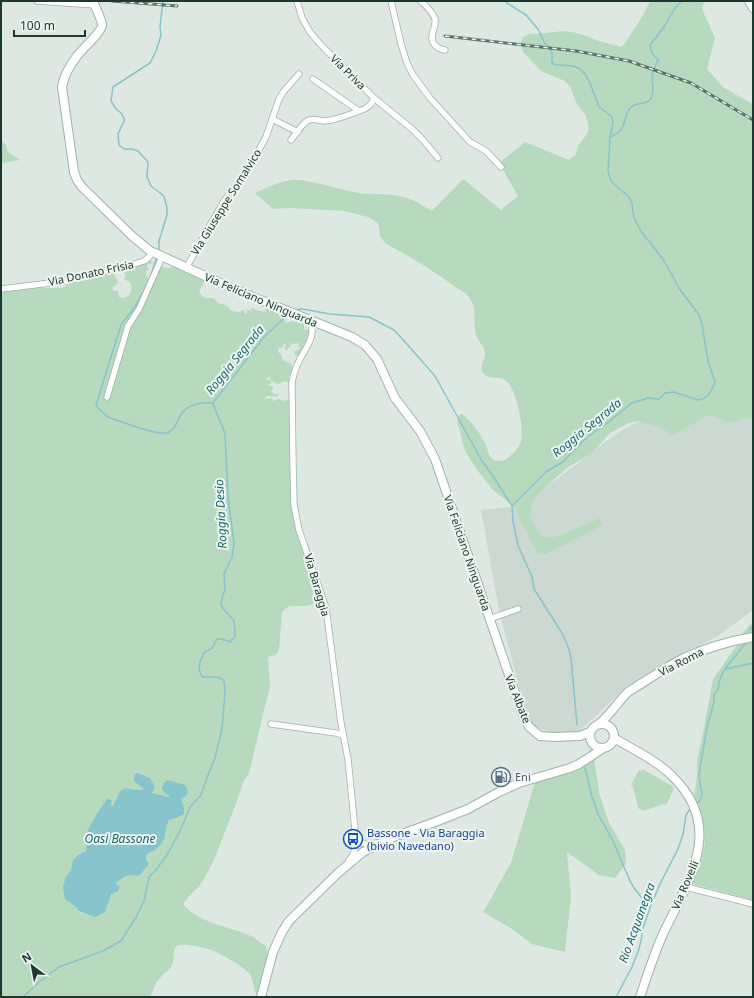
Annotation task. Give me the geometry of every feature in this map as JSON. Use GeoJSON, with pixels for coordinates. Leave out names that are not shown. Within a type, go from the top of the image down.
{"type":"FeatureCollection","features":[{"type":"Feature","properties":{"kind":"street"},"geometry":{"type":"LineString","coordinates":[[37,1],[94,3]]}},
{"type":"Feature","properties":{"kind":"street","name":"Via Priva"},"geometry":{"type":"LineString","coordinates":[[297,1],[302,18],[310,32],[374,99],[370,106],[366,109],[359,110],[313,79]]}},
{"type":"Feature","properties":{"kind":"street"},"geometry":{"type":"LineString","coordinates":[[391,1],[406,63],[413,75],[430,98],[470,142],[486,151],[501,167]]}},
{"type":"Feature","properties":{"kind":"street"},"geometry":{"type":"LineString","coordinates":[[421,1],[427,7],[435,20],[432,42],[438,48],[445,50]]}},
{"type":"Feature","properties":{"kind":"street"},"geometry":{"type":"LineString","coordinates":[[749,1],[753,8]]}},
{"type":"Feature","properties":{"kind":"street","name":"Via Feliciano Ninguarda"},"geometry":{"type":"LineString","coordinates":[[94,3],[102,25],[97,34],[76,57],[63,80],[62,87],[74,172],[77,180],[82,187],[131,235],[157,254],[231,288],[352,337],[365,345],[377,359],[395,398],[420,431],[435,459],[490,619]]}},
{"type":"Feature","properties":{"kind":"street","name":"Via Giuseppe Somalvico"},"geometry":{"type":"LineString","coordinates":[[186,268],[224,201],[246,174],[266,137],[279,99],[299,74]]}},
{"type":"Feature","properties":{"kind":"street"},"geometry":{"type":"LineString","coordinates":[[374,98],[412,129],[438,158]]}},
{"type":"Feature","properties":{"kind":"street"},"geometry":{"type":"LineString","coordinates":[[291,140],[308,121],[312,119],[325,121],[337,119],[359,110]]}},
{"type":"Feature","properties":{"kind":"street"},"geometry":{"type":"LineString","coordinates":[[272,119],[298,132]]}},
{"type":"Feature","properties":{"kind":"street"},"geometry":{"type":"LineString","coordinates":[[107,397],[128,326],[139,309],[157,254]]}},
{"type":"Feature","properties":{"kind":"street","name":"Via Donato Frisia"},"geometry":{"type":"LineString","coordinates":[[1,290],[67,281],[144,262],[157,254]]}},
{"type":"Feature","properties":{"kind":"street","name":"Via Baraggia"},"geometry":{"type":"LineString","coordinates":[[261,997],[273,952],[282,932],[289,921],[352,857],[355,850],[356,840],[348,759],[326,608],[300,530],[294,505],[292,383],[293,373],[311,339],[311,321]]}},
{"type":"Feature","properties":{"kind":"street"},"geometry":{"type":"LineString","coordinates":[[490,619],[518,609]]}},
{"type":"Feature","properties":{"kind":"street","name":"Via Albate"},"geometry":{"type":"LineString","coordinates":[[490,619],[522,713],[529,727],[540,736],[580,736],[591,738]]}},
{"type":"Feature","properties":{"kind":"street","name":"Via Roma"},"geometry":{"type":"LineString","coordinates":[[599,724],[610,714],[628,692],[683,659],[703,650],[732,641],[753,637]]}},
{"type":"Feature","properties":{"kind":"street","name":"Via Roma"},"geometry":{"type":"LineString","coordinates":[[612,738],[612,724],[618,704]]}},
{"type":"Feature","properties":{"kind":"street"},"geometry":{"type":"LineString","coordinates":[[271,724],[344,735]]}},
{"type":"Feature","properties":{"kind":"street"},"geometry":{"type":"LineString","coordinates":[[588,758],[592,750],[591,738],[592,728],[599,724],[610,727],[612,738],[606,748],[598,748],[591,738]]}},
{"type":"Feature","properties":{"kind":"street","name":"Via Rovelli"},"geometry":{"type":"LineString","coordinates":[[612,738],[646,757],[671,775],[685,791],[691,801],[698,823],[700,844],[697,858],[686,887],[649,969],[640,997]]}},
{"type":"Feature","properties":{"kind":"street","name":"Via Baraggia"},"geometry":{"type":"LineString","coordinates":[[338,872],[363,852],[390,838],[468,809],[519,783],[570,768],[579,764],[602,748]]}},
{"type":"Feature","properties":{"kind":"street"},"geometry":{"type":"LineString","coordinates":[[356,840],[361,844],[368,845],[390,838]]}},
{"type":"Feature","properties":{"kind":"street"},"geometry":{"type":"LineString","coordinates":[[356,840],[363,852]]}},
{"type":"Feature","properties":{"kind":"street"},"geometry":{"type":"LineString","coordinates":[[686,887],[753,904]]}},
{"type":"Feature","properties":{"kind":"shaded area"},"geometry":{"type":"Polygon","coordinates":[[[753,398],[753,610],[719,635],[658,669],[620,693],[576,734],[558,734],[532,726],[521,694],[499,610],[481,510],[521,506],[616,434],[666,406],[753,398]]]}},
{"type":"Feature","properties":{"kind":"green space"},"geometry":{"type":"Polygon","coordinates":[[[650,1],[704,1],[702,9],[715,38],[707,69],[724,88],[753,104],[753,418],[743,418],[730,423],[709,415],[672,435],[662,428],[639,421],[629,423],[610,433],[591,454],[568,467],[538,494],[533,501],[530,512],[531,519],[537,530],[541,535],[547,538],[562,535],[600,518],[603,525],[546,554],[538,554],[516,509],[494,491],[477,470],[465,451],[457,421],[459,415],[462,414],[469,420],[478,432],[486,445],[490,457],[494,460],[500,461],[507,459],[517,449],[521,442],[522,435],[519,410],[510,386],[503,379],[487,376],[482,371],[485,351],[476,335],[474,308],[468,296],[412,258],[385,243],[380,236],[378,223],[368,217],[344,211],[290,208],[273,209],[255,193],[283,182],[300,180],[353,192],[393,195],[408,198],[432,211],[463,179],[501,210],[518,196],[499,163],[525,142],[569,160],[576,154],[578,146],[589,129],[586,116],[576,102],[570,86],[565,81],[541,71],[523,52],[521,41],[523,37],[529,34],[563,31],[584,35],[621,47],[638,24],[650,1]]]}},
{"type":"Feature","properties":{"kind":"green space"},"geometry":{"type":"Polygon","coordinates":[[[1,141],[6,145],[8,152],[20,160],[1,163],[1,141]]]}},
{"type":"Feature","properties":{"kind":"green space"},"geometry":{"type":"Polygon","coordinates":[[[149,260],[153,263],[147,265],[149,270],[146,271],[147,278],[151,275],[156,262],[161,263],[162,266],[167,268],[174,265],[206,281],[199,291],[202,296],[206,298],[214,298],[219,303],[226,305],[232,311],[239,312],[244,310],[245,314],[247,313],[247,309],[250,311],[252,308],[265,312],[266,308],[276,309],[288,315],[285,323],[298,321],[304,323],[304,329],[309,330],[310,336],[298,357],[294,352],[300,348],[297,347],[299,344],[298,343],[291,343],[287,351],[284,348],[286,344],[278,349],[278,352],[281,354],[283,360],[291,364],[292,367],[291,374],[288,377],[290,379],[289,383],[285,381],[286,379],[284,382],[278,384],[270,380],[270,377],[265,378],[272,382],[268,385],[274,387],[271,391],[274,394],[278,394],[277,397],[267,396],[264,399],[272,398],[273,401],[279,399],[285,401],[288,400],[295,409],[296,487],[299,520],[324,598],[318,603],[305,606],[290,606],[282,613],[279,650],[276,655],[268,657],[270,686],[249,773],[243,782],[214,860],[200,885],[183,904],[197,916],[253,937],[266,946],[268,961],[259,997],[255,991],[252,978],[241,966],[214,951],[194,946],[179,945],[175,949],[172,965],[158,980],[150,997],[1,997],[1,292],[31,288],[62,288],[87,276],[112,271],[118,282],[112,288],[114,291],[118,291],[119,297],[123,298],[130,293],[131,288],[131,283],[124,279],[126,275],[124,273],[126,270],[133,269],[133,267],[146,263],[149,260]],[[155,787],[139,790],[125,788],[120,791],[114,806],[111,805],[107,799],[96,815],[86,845],[86,851],[78,855],[71,870],[66,876],[65,899],[77,908],[78,912],[95,917],[111,894],[117,892],[116,885],[121,880],[129,875],[139,876],[149,864],[146,859],[147,854],[155,849],[164,838],[169,820],[176,818],[184,807],[181,799],[151,793],[155,787]]]}},
{"type":"Feature","properties":{"kind":"green space"},"geometry":{"type":"Polygon","coordinates":[[[753,622],[753,900],[692,884],[702,858],[705,843],[699,804],[694,797],[697,776],[697,760],[713,679],[737,645],[744,632],[753,622]]]}},
{"type":"Feature","properties":{"kind":"green space"},"geometry":{"type":"Polygon","coordinates":[[[594,759],[600,796],[609,823],[625,850],[626,864],[615,878],[599,875],[567,852],[571,896],[565,952],[532,944],[512,929],[483,912],[511,863],[535,782],[571,772],[594,759]]]}},
{"type":"Feature","properties":{"kind":"green space"},"geometry":{"type":"Polygon","coordinates":[[[642,769],[674,787],[672,788],[674,789],[666,805],[664,804],[643,811],[638,808],[633,787],[631,785],[639,770],[641,771],[642,769]]]}},
{"type":"Feature","properties":{"kind":"water","name":"Oasi Bassone"},"geometry":{"type":"Polygon","coordinates":[[[137,773],[150,778],[155,787],[152,793],[170,797],[162,790],[165,782],[168,780],[185,785],[188,790],[186,796],[181,799],[184,807],[184,814],[169,820],[164,839],[158,847],[147,854],[146,859],[149,864],[139,876],[126,876],[116,884],[120,887],[117,892],[111,894],[105,912],[95,917],[78,911],[77,908],[65,899],[63,887],[66,876],[71,870],[73,860],[78,855],[86,851],[87,832],[107,799],[112,800],[111,805],[113,806],[120,791],[125,788],[139,790],[144,789],[134,781],[134,775],[137,773]]]}},
{"type":"Feature","properties":{"kind":"waterway","name":"Roggia Segrada"},"geometry":{"type":"LineString","coordinates":[[159,251],[159,241],[167,215],[164,196],[151,186],[147,177],[148,162],[138,151],[124,149],[119,145],[118,134],[124,118],[111,101],[113,87],[150,63],[161,35],[160,27],[163,1]]}},
{"type":"Feature","properties":{"kind":"waterway"},"geometry":{"type":"LineString","coordinates":[[505,1],[526,15],[538,29],[544,42],[552,52],[553,64],[573,66],[580,69],[586,75],[599,107],[612,117],[613,123],[610,137],[608,172],[611,181],[630,199],[634,218],[641,231],[664,261],[679,288],[699,315],[702,324],[708,361],[715,382],[709,394],[702,399],[698,400],[674,392],[665,393],[659,399],[648,398],[632,403],[586,438],[564,461],[546,472],[512,506]]}},
{"type":"Feature","properties":{"kind":"waterway"},"geometry":{"type":"LineString","coordinates":[[610,137],[621,129],[628,112],[633,105],[647,102],[651,99],[653,92],[652,74],[658,60],[652,53],[650,45],[682,1]]}},
{"type":"Feature","properties":{"kind":"waterway","name":"Roggia Segrada"},"geometry":{"type":"LineString","coordinates":[[149,281],[157,256]]}},
{"type":"Feature","properties":{"kind":"waterway","name":"Roggia Segrada"},"geometry":{"type":"LineString","coordinates":[[147,285],[136,305],[121,325],[96,405],[108,417],[139,428],[159,433],[168,433],[174,428],[186,409],[192,405],[213,403]]}},
{"type":"Feature","properties":{"kind":"waterway","name":"Roggia Segrada"},"geometry":{"type":"LineString","coordinates":[[293,310],[302,309],[330,314],[369,317],[394,330],[435,376],[482,461],[512,506],[513,521],[518,545],[532,577],[534,589],[562,633],[569,649],[577,725]]}},
{"type":"Feature","properties":{"kind":"waterway","name":"Roggia Segrada"},"geometry":{"type":"LineString","coordinates":[[213,403],[264,337],[287,315]]}},
{"type":"Feature","properties":{"kind":"waterway","name":"Roggia Desio"},"geometry":{"type":"LineString","coordinates":[[23,997],[39,982],[59,967],[103,951],[121,941],[144,901],[149,877],[168,853],[179,833],[190,807],[201,795],[215,758],[222,729],[225,692],[224,681],[217,677],[203,677],[199,669],[200,662],[204,653],[212,648],[217,639],[230,642],[235,637],[235,631],[234,621],[222,607],[221,603],[225,591],[224,574],[232,557],[234,544],[228,497],[225,434],[213,403]]}},
{"type":"Feature","properties":{"kind":"waterway","name":"Rio Acquanegra"},"geometry":{"type":"LineString","coordinates":[[749,631],[753,626]]}},
{"type":"Feature","properties":{"kind":"waterway","name":"Rio Acquanegra"},"geometry":{"type":"LineString","coordinates":[[697,804],[702,795],[699,775],[707,727],[714,702],[714,694],[718,689],[724,670],[745,644]]}},
{"type":"Feature","properties":{"kind":"waterway","name":"Rio Acquanegra"},"geometry":{"type":"LineString","coordinates":[[726,669],[753,663]]}},
{"type":"Feature","properties":{"kind":"waterway"},"geometry":{"type":"LineString","coordinates":[[585,768],[592,797],[599,816],[613,841],[630,881],[650,908]]}},
{"type":"Feature","properties":{"kind":"waterway","name":"Rio Acquanegra"},"geometry":{"type":"LineString","coordinates":[[616,997],[638,952],[643,928],[651,905],[678,849],[683,834],[686,815],[690,809]]}},
{"type":"Feature","properties":{"kind":"railway"},"geometry":{"type":"LineString","coordinates":[[112,1],[177,6]]}},
{"type":"Feature","properties":{"kind":"railway"},"geometry":{"type":"LineString","coordinates":[[445,36],[576,51],[629,61],[691,83],[753,120]]}},
{"type":"Feature","properties":{"kind":"place","name":"Eni"},"geometry":{"type":"Point","coordinates":[501,777]}},
{"type":"Feature","properties":{"kind":"place","name":"Bassone - Via Baraggia (bivio Navedano)"},"geometry":{"type":"Point","coordinates":[353,839]}}]}
